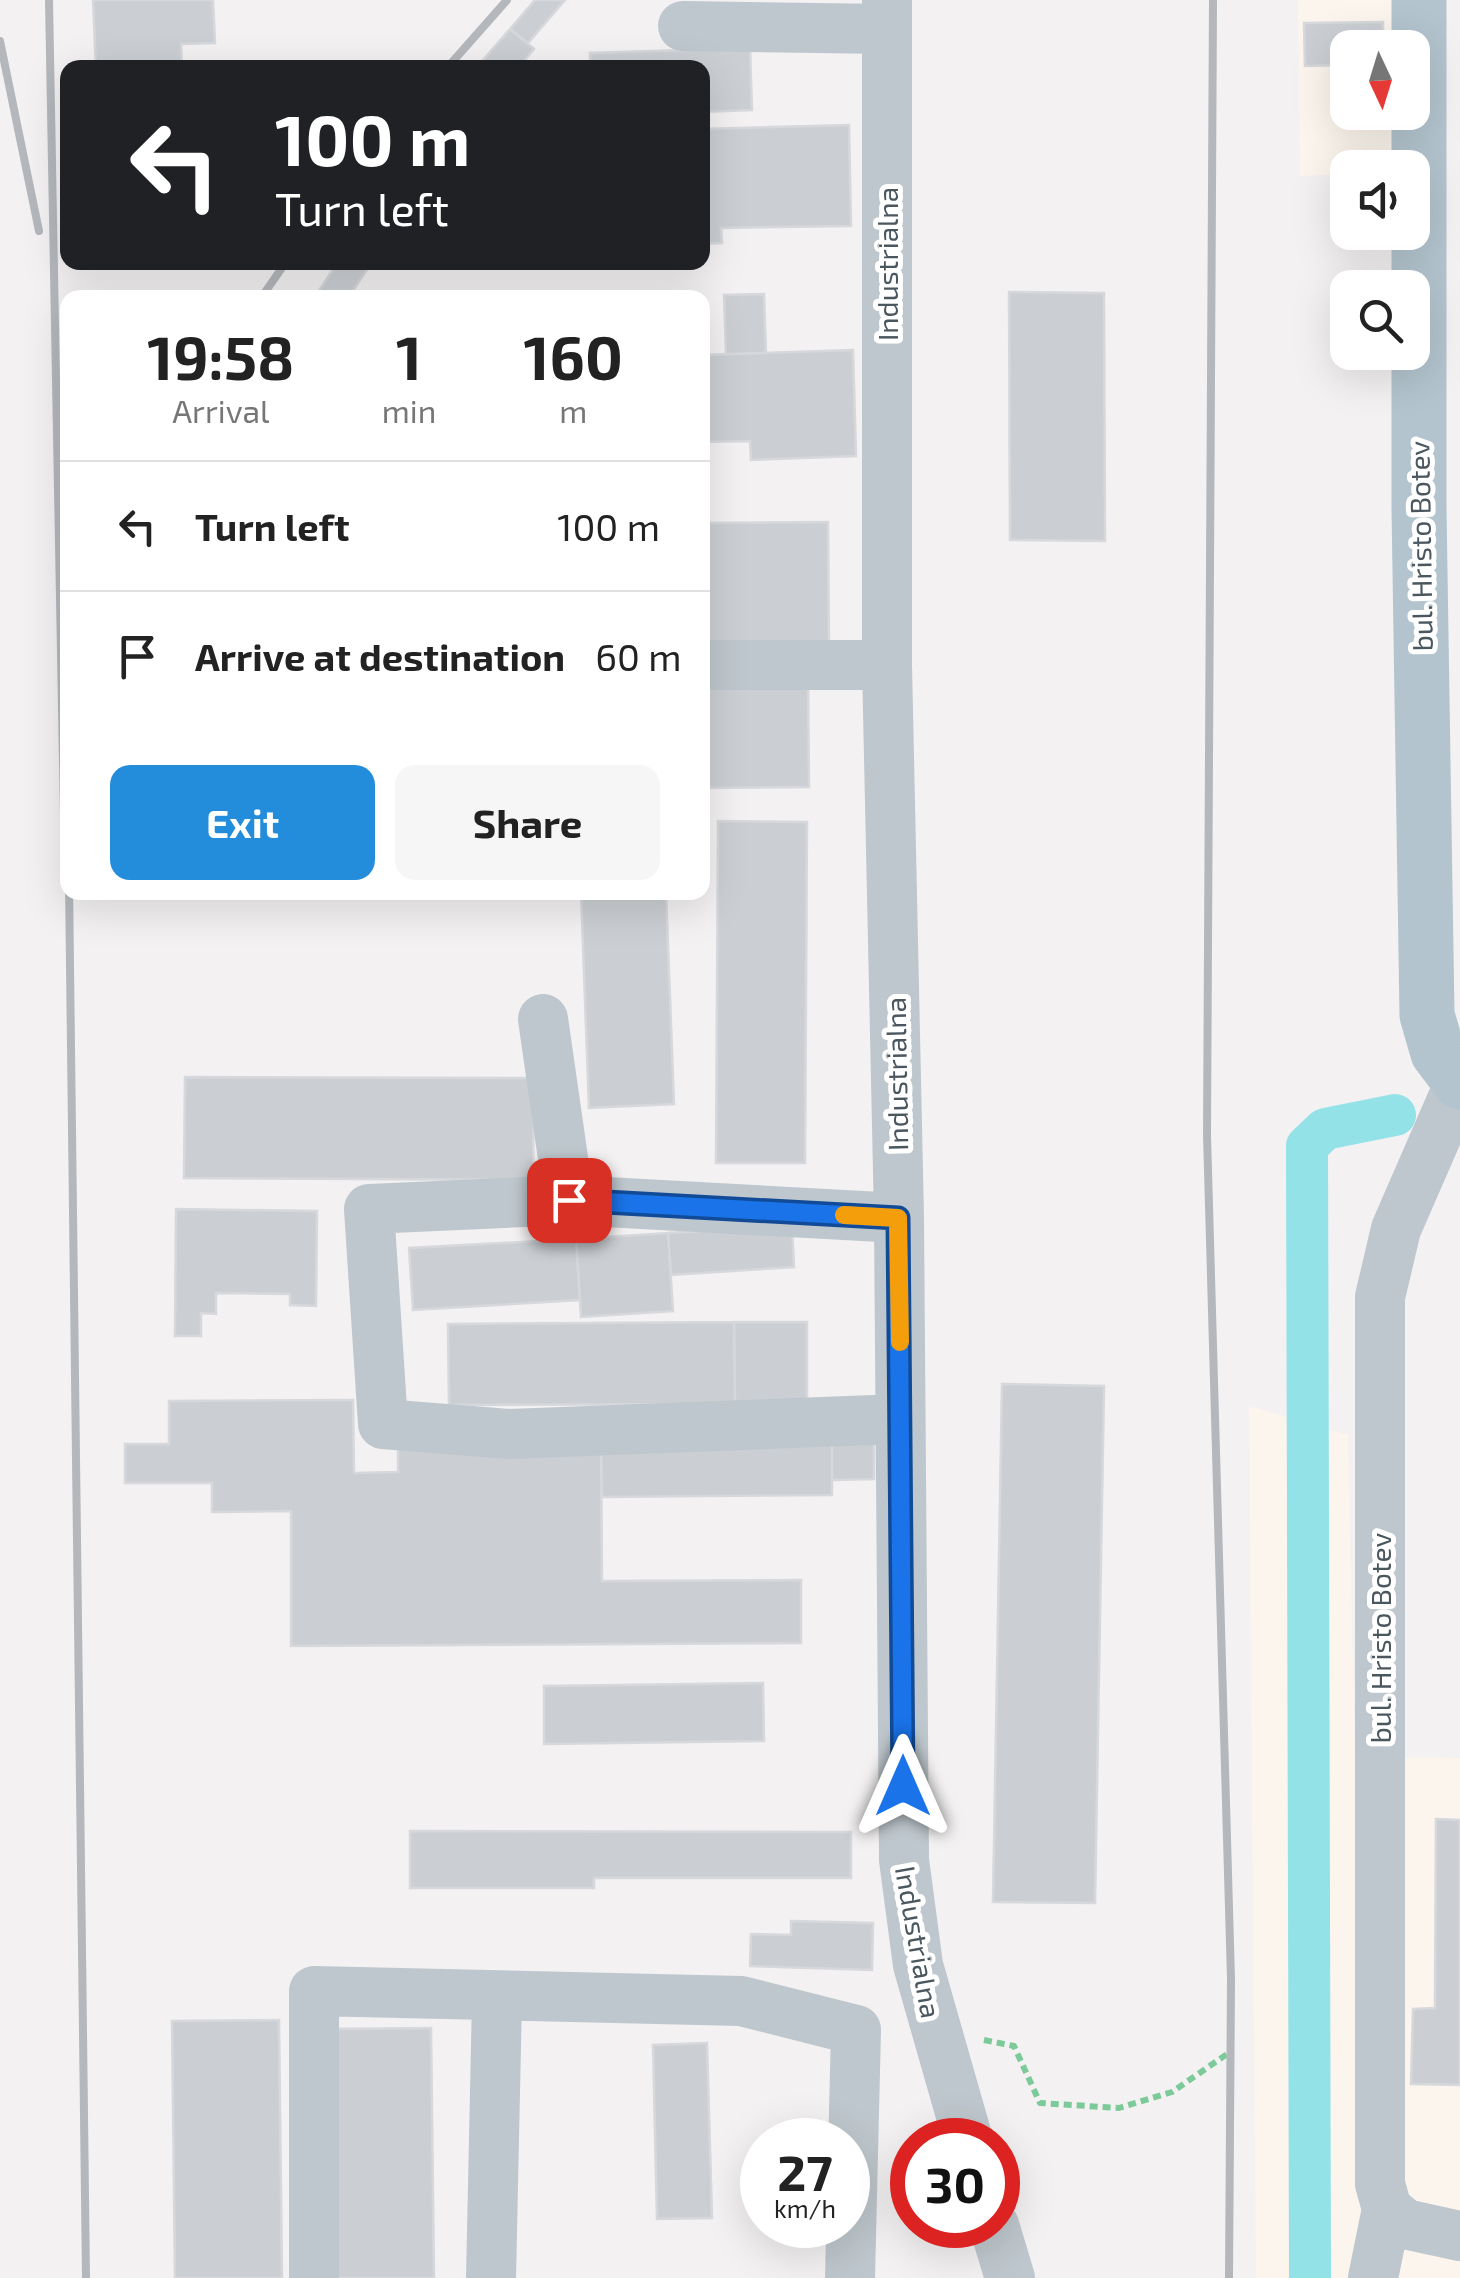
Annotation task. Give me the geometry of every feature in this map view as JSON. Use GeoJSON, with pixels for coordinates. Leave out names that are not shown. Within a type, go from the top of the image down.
{"type":"FeatureCollection","features":[{"type":"Feature","properties":{"kind":"main road","name":"bul. Hristo Botev"},"geometry":{"type":"LineString","coordinates":[[1419,0],[1418,508],[1427,1014],[1438,1053],[1460,1082]]}},
{"type":"Feature","properties":{"kind":"street"},"geometry":{"type":"LineString","coordinates":[[683,26],[887,15]]}},
{"type":"Feature","properties":{"kind":"street","name":"Industrialna"},"geometry":{"type":"LineString","coordinates":[[887,15],[888,665],[904,1860],[918,1964],[961,2118]]}},
{"type":"Feature","properties":{"kind":"street"},"geometry":{"type":"LineString","coordinates":[[710,666],[888,665]]}},
{"type":"Feature","properties":{"kind":"street"},"geometry":{"type":"LineString","coordinates":[[543,1019],[569,1200]]}},
{"type":"Feature","properties":{"kind":"street","name":"bul. Hristo Botev"},"geometry":{"type":"LineString","coordinates":[[1373,2278],[1387,2209],[1380,2184],[1380,1297],[1396,1229],[1460,1082]]}},
{"type":"Feature","properties":{"kind":"street"},"geometry":{"type":"LineString","coordinates":[[898,1218],[569,1200],[369,1209],[382,1424],[510,1434],[900,1418]]}},
{"type":"Feature","properties":{"kind":"street"},"geometry":{"type":"LineString","coordinates":[[314,2278],[314,1991],[741,2002],[856,2030],[934,2030]]}},
{"type":"Feature","properties":{"kind":"street"},"geometry":{"type":"LineString","coordinates":[[491,2278],[497,1998]]}},
{"type":"Feature","properties":{"kind":"street"},"geometry":{"type":"LineString","coordinates":[[850,2278],[856,2030]]}},
{"type":"Feature","properties":{"kind":"street"},"geometry":{"type":"LineString","coordinates":[[1387,2209],[1405,2224],[1460,2236]]}},
{"type":"Feature","properties":{"kind":"street"},"geometry":{"type":"LineString","coordinates":[[1001,2248],[1010,2278]]}},
{"type":"Feature","properties":{"kind":"path"},"geometry":{"type":"LineString","coordinates":[[934,2030],[1014,2046],[1040,2103],[1119,2108],[1172,2092],[1230,2052]]}},
{"type":"Feature","properties":{"kind":"shaded area"},"geometry":{"type":"Polygon","coordinates":[[[1298,0],[1398,0],[1398,30],[1330,30],[1330,130],[1397,130],[1396,150],[1330,150],[1330,175],[1300,176],[1298,0]]]}},
{"type":"Feature","properties":{"kind":"shaded area"},"geometry":{"type":"Polygon","coordinates":[[[1249,1406],[1348,1435],[1355,1757],[1460,1758],[1460,2278],[1256,2278],[1249,1406]]]}},
{"type":"Feature","properties":{"kind":"building"},"geometry":{"type":"Polygon","coordinates":[[[93,0],[213,0],[215,43],[181,44],[182,60],[96,60],[93,0]]]}},
{"type":"Feature","properties":{"kind":"building"},"geometry":{"type":"Polygon","coordinates":[[[535,0],[565,0],[528,43],[510,29],[535,0]]]}},
{"type":"Feature","properties":{"kind":"building"},"geometry":{"type":"Polygon","coordinates":[[[1383,22],[1383,30],[1330,30],[1330,65],[1305,66],[1304,23],[1383,22]]]}},
{"type":"Feature","properties":{"kind":"building"},"geometry":{"type":"Polygon","coordinates":[[[510,29],[534,49],[525,60],[483,60],[510,29]]]}},
{"type":"Feature","properties":{"kind":"building"},"geometry":{"type":"Polygon","coordinates":[[[750,48],[752,110],[710,112],[710,60],[590,60],[590,53],[750,48]]]}},
{"type":"Feature","properties":{"kind":"building"},"geometry":{"type":"Polygon","coordinates":[[[849,125],[851,226],[721,228],[722,243],[710,244],[710,129],[849,125]]]}},
{"type":"Feature","properties":{"kind":"building"},"geometry":{"type":"Polygon","coordinates":[[[333,270],[367,270],[353,290],[319,290],[333,270]]]}},
{"type":"Feature","properties":{"kind":"building"},"geometry":{"type":"Polygon","coordinates":[[[1009,292],[1104,293],[1105,541],[1010,540],[1009,292]]]}},
{"type":"Feature","properties":{"kind":"building"},"geometry":{"type":"Polygon","coordinates":[[[764,294],[766,353],[726,354],[724,295],[764,294]]]}},
{"type":"Feature","properties":{"kind":"building"},"geometry":{"type":"Polygon","coordinates":[[[853,350],[856,456],[751,460],[750,441],[710,442],[710,355],[853,350]]]}},
{"type":"Feature","properties":{"kind":"building"},"geometry":{"type":"Polygon","coordinates":[[[828,522],[829,649],[710,651],[710,523],[828,522]]]}},
{"type":"Feature","properties":{"kind":"building"},"geometry":{"type":"Polygon","coordinates":[[[808,673],[809,787],[710,788],[710,674],[808,673]]]}},
{"type":"Feature","properties":{"kind":"building"},"geometry":{"type":"Polygon","coordinates":[[[718,821],[807,822],[805,1163],[716,1163],[718,821]]]}},
{"type":"Feature","properties":{"kind":"building"},"geometry":{"type":"Polygon","coordinates":[[[581,900],[666,900],[674,1104],[589,1108],[581,900]]]}},
{"type":"Feature","properties":{"kind":"building"},"geometry":{"type":"Polygon","coordinates":[[[185,1077],[534,1078],[533,1180],[184,1178],[185,1077]]]}},
{"type":"Feature","properties":{"kind":"building"},"geometry":{"type":"Polygon","coordinates":[[[176,1209],[317,1211],[316,1306],[290,1305],[290,1294],[216,1293],[216,1314],[201,1313],[201,1336],[175,1336],[176,1209]]]}},
{"type":"Feature","properties":{"kind":"building"},"geometry":{"type":"Polygon","coordinates":[[[792,1226],[794,1267],[671,1275],[668,1233],[792,1226]]]}},
{"type":"Feature","properties":{"kind":"building"},"geometry":{"type":"Polygon","coordinates":[[[668,1233],[673,1311],[581,1317],[576,1239],[668,1233]]]}},
{"type":"Feature","properties":{"kind":"building"},"geometry":{"type":"Polygon","coordinates":[[[576,1239],[580,1300],[413,1310],[409,1248],[576,1239]]]}},
{"type":"Feature","properties":{"kind":"building"},"geometry":{"type":"Polygon","coordinates":[[[734,1322],[735,1404],[449,1405],[448,1324],[734,1322]]]}},
{"type":"Feature","properties":{"kind":"building"},"geometry":{"type":"Polygon","coordinates":[[[734,1322],[807,1322],[807,1403],[735,1404],[734,1322]]]}},
{"type":"Feature","properties":{"kind":"building"},"geometry":{"type":"Polygon","coordinates":[[[1002,1384],[1104,1386],[1095,1903],[993,1902],[1002,1384]]]}},
{"type":"Feature","properties":{"kind":"building"},"geometry":{"type":"Polygon","coordinates":[[[353,1400],[354,1473],[398,1472],[398,1442],[601,1441],[602,1581],[801,1580],[801,1643],[291,1646],[291,1511],[212,1512],[212,1483],[125,1483],[125,1444],[169,1444],[169,1401],[353,1400]]]}},
{"type":"Feature","properties":{"kind":"building"},"geometry":{"type":"Polygon","coordinates":[[[832,1439],[874,1439],[874,1479],[832,1480],[832,1439]]]}},
{"type":"Feature","properties":{"kind":"building"},"geometry":{"type":"Polygon","coordinates":[[[832,1439],[832,1495],[602,1497],[601,1441],[832,1439]]]}},
{"type":"Feature","properties":{"kind":"building"},"geometry":{"type":"Polygon","coordinates":[[[763,1683],[764,1741],[544,1744],[544,1686],[763,1683]]]}},
{"type":"Feature","properties":{"kind":"building"},"geometry":{"type":"Polygon","coordinates":[[[1436,1819],[1460,1820],[1460,2085],[1411,2084],[1413,2009],[1435,2008],[1436,1819]]]}},
{"type":"Feature","properties":{"kind":"building"},"geometry":{"type":"Polygon","coordinates":[[[410,1831],[851,1832],[851,1878],[594,1878],[594,1888],[410,1888],[410,1831]]]}},
{"type":"Feature","properties":{"kind":"building"},"geometry":{"type":"Polygon","coordinates":[[[791,1921],[873,1923],[872,1970],[750,1966],[751,1934],[791,1935],[791,1921]]]}},
{"type":"Feature","properties":{"kind":"building"},"geometry":{"type":"Polygon","coordinates":[[[279,2020],[282,2278],[175,2278],[172,2021],[279,2020]]]}},
{"type":"Feature","properties":{"kind":"building"},"geometry":{"type":"Polygon","coordinates":[[[431,2028],[434,2278],[333,2278],[330,2029],[431,2028]]]}},
{"type":"Feature","properties":{"kind":"building"},"geometry":{"type":"Polygon","coordinates":[[[707,2043],[712,2218],[657,2219],[653,2045],[707,2043]]]}},
{"type":"Feature","properties":{"kind":"waterway"},"geometry":{"type":"LineString","coordinates":[[1310,2278],[1307,1146],[1325,1129],[1395,1115]]}},
{"type":"Feature","properties":{"kind":"railway"},"geometry":{"type":"LineString","coordinates":[[49,0],[60,598]]}},
{"type":"Feature","properties":{"kind":"railway"},"geometry":{"type":"LineString","coordinates":[[454,60],[507,0]]}},
{"type":"Feature","properties":{"kind":"railway"},"geometry":{"type":"LineString","coordinates":[[1213,0],[1207,1135],[1231,1979],[1229,2278]]}},
{"type":"Feature","properties":{"kind":"railway"},"geometry":{"type":"LineString","coordinates":[[0,41],[39,231]]}},
{"type":"Feature","properties":{"kind":"railway"},"geometry":{"type":"LineString","coordinates":[[267,290],[280,270]]}},
{"type":"Feature","properties":{"kind":"railway"},"geometry":{"type":"LineString","coordinates":[[69,900],[86,2278]]}},
{"type":"Feature","properties":{"kind":"slow traffic"},"geometry":{"type":"LineString","coordinates":[[844,1215],[898,1218],[900,1342]]}},
{"type":"Feature","properties":{"kind":"route"},"geometry":{"type":"LineString","coordinates":[[569,1200],[898,1218],[903,1786]]}}]}
